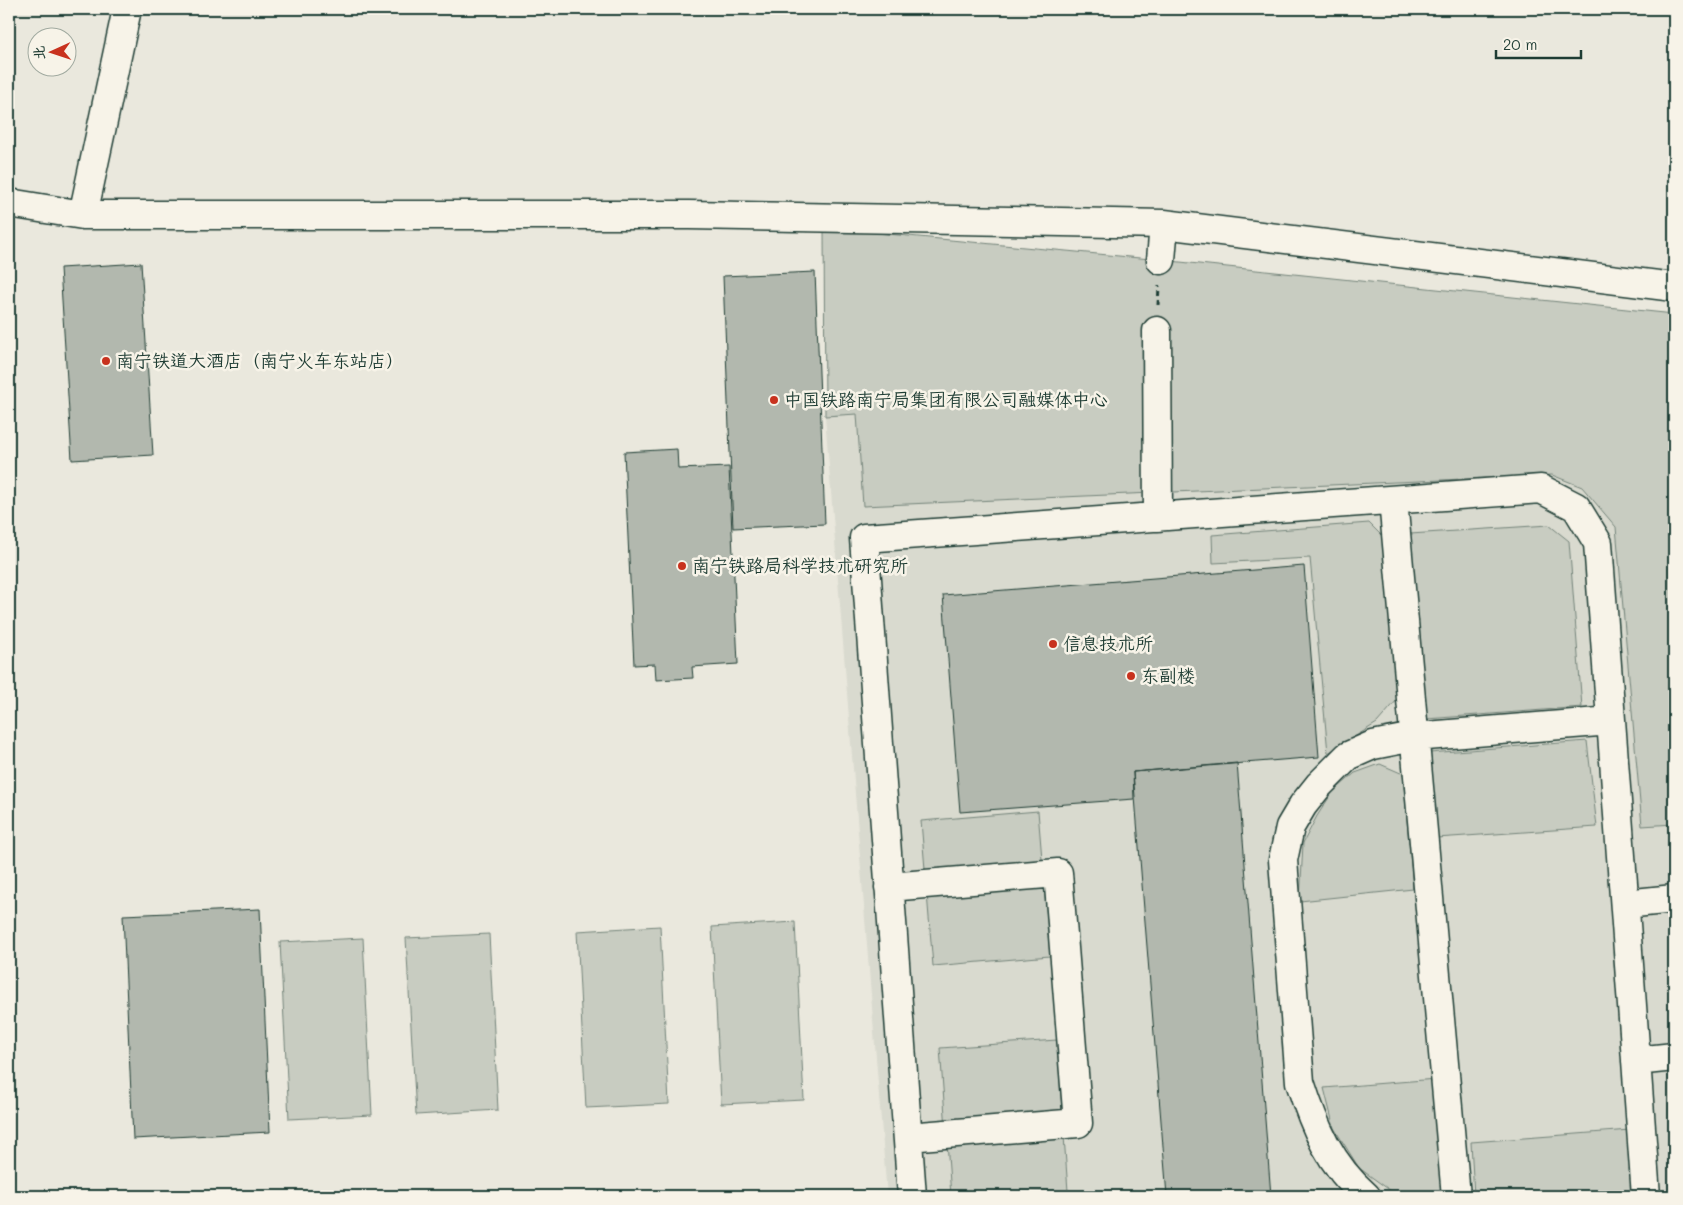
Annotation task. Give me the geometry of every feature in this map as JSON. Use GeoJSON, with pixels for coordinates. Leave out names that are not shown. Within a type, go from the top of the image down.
{"type":"FeatureCollection","features":[{"type":"Feature","properties":{"kind":"street"},"geometry":{"type":"LineString","coordinates":[[83,215],[127,9]]}},
{"type":"Feature","properties":{"kind":"street"},"geometry":{"type":"LineString","coordinates":[[9,203],[83,215],[689,215],[1164,224],[1674,287]]}},
{"type":"Feature","properties":{"kind":"street"},"geometry":{"type":"LineString","coordinates":[[1161,260],[1164,224]]}},
{"type":"Feature","properties":{"kind":"street"},"geometry":{"type":"LineString","coordinates":[[1157,331],[1158,517]]}},
{"type":"Feature","properties":{"kind":"street"},"geometry":{"type":"LineString","coordinates":[[912,1196],[864,538],[1541,489],[1576,507],[1598,543],[1646,1196]]}},
{"type":"Feature","properties":{"kind":"street"},"geometry":{"type":"LineString","coordinates":[[1392,500],[1456,1196]]}},
{"type":"Feature","properties":{"kind":"street"},"geometry":{"type":"LineString","coordinates":[[1366,1196],[1347,1180],[1324,1144],[1310,1114],[1300,1082],[1283,860],[1290,827],[1319,784],[1348,756],[1373,745],[1414,737],[1612,721]]}},
{"type":"Feature","properties":{"kind":"street"},"geometry":{"type":"LineString","coordinates":[[889,887],[1058,873],[1078,1123],[908,1137]]}},
{"type":"Feature","properties":{"kind":"street"},"geometry":{"type":"LineString","coordinates":[[1625,904],[1674,899]]}},
{"type":"Feature","properties":{"kind":"street"},"geometry":{"type":"LineString","coordinates":[[1636,1061],[1674,1057]]}},
{"type":"Feature","properties":{"kind":"path"},"geometry":{"type":"LineString","coordinates":[[1157,331],[1161,260]]}},
{"type":"Feature","properties":{"kind":"shaded area"},"geometry":{"type":"Polygon","coordinates":[[[824,228],[1674,314],[1674,1196],[887,1196],[825,416],[824,228]]]}},
{"type":"Feature","properties":{"kind":"shaded area"},"geometry":{"type":"Polygon","coordinates":[[[824,228],[1161,260],[1674,314],[1674,824],[1642,826],[1616,527],[1582,487],[1552,475],[863,506],[857,414],[825,416],[824,228]]]}},
{"type":"Feature","properties":{"kind":"shaded area"},"geometry":{"type":"Polygon","coordinates":[[[1369,523],[1383,537],[1397,700],[1377,723],[1328,753],[1310,558],[1213,563],[1212,535],[1369,523]]]}},
{"type":"Feature","properties":{"kind":"shaded area"},"geometry":{"type":"Polygon","coordinates":[[[1549,525],[1569,541],[1582,707],[1426,719],[1410,534],[1549,525]]]}},
{"type":"Feature","properties":{"kind":"shaded area"},"geometry":{"type":"Polygon","coordinates":[[[1587,741],[1597,827],[1437,838],[1429,753],[1587,741]]]}},
{"type":"Feature","properties":{"kind":"shaded area"},"geometry":{"type":"Polygon","coordinates":[[[1380,764],[1403,774],[1413,889],[1300,901],[1303,843],[1317,816],[1332,793],[1355,773],[1380,764]]]}},
{"type":"Feature","properties":{"kind":"shaded area"},"geometry":{"type":"Polygon","coordinates":[[[1038,811],[1050,956],[933,966],[921,821],[1038,811]]]}},
{"type":"Feature","properties":{"kind":"shaded area"},"geometry":{"type":"Polygon","coordinates":[[[795,922],[804,1100],[721,1104],[712,927],[795,922]]]}},
{"type":"Feature","properties":{"kind":"shaded area"},"geometry":{"type":"Polygon","coordinates":[[[660,926],[669,1104],[586,1108],[577,931],[660,926]]]}},
{"type":"Feature","properties":{"kind":"shaded area"},"geometry":{"type":"Polygon","coordinates":[[[489,934],[498,1110],[416,1115],[406,938],[489,934]]]}},
{"type":"Feature","properties":{"kind":"shaded area"},"geometry":{"type":"Polygon","coordinates":[[[363,938],[372,1115],[289,1119],[280,942],[363,938]]]}},
{"type":"Feature","properties":{"kind":"shaded area"},"geometry":{"type":"Polygon","coordinates":[[[1057,1040],[1068,1191],[999,1196],[951,1196],[940,1048],[1057,1040]]]}},
{"type":"Feature","properties":{"kind":"shaded area"},"geometry":{"type":"Polygon","coordinates":[[[1436,1079],[1446,1196],[1398,1196],[1359,1168],[1334,1128],[1324,1088],[1436,1079]]]}},
{"type":"Feature","properties":{"kind":"shaded area"},"geometry":{"type":"Polygon","coordinates":[[[1630,1130],[1634,1196],[1474,1196],[1471,1142],[1630,1130]]]}},
{"type":"Feature","properties":{"kind":"building","name":"南宁铁道大酒店（南宁火车东站店）"},"geometry":{"type":"Polygon","coordinates":[[[141,263],[153,455],[72,460],[60,268],[141,263]]]}},
{"type":"Feature","properties":{"kind":"building","name":"中国铁路南宁局集团有限公司融媒体中心"},"geometry":{"type":"Polygon","coordinates":[[[815,272],[825,524],[733,528],[723,276],[815,272]]]}},
{"type":"Feature","properties":{"kind":"building","name":"南宁铁路局科学技术研究所"},"geometry":{"type":"Polygon","coordinates":[[[677,449],[678,469],[729,467],[738,664],[692,667],[693,678],[656,680],[655,664],[634,665],[624,452],[677,449]]]}},
{"type":"Feature","properties":{"kind":"building","name":"东副楼"},"geometry":{"type":"Polygon","coordinates":[[[1304,566],[1319,757],[1133,772],[1134,799],[960,812],[943,595],[1304,566]]]}},
{"type":"Feature","properties":{"kind":"building"},"geometry":{"type":"Polygon","coordinates":[[[1237,763],[1271,1196],[1167,1196],[1133,772],[1237,763]]]}},
{"type":"Feature","properties":{"kind":"building"},"geometry":{"type":"Polygon","coordinates":[[[260,909],[270,1132],[133,1139],[123,915],[260,909]]]}},
{"type":"Feature","properties":{"kind":"place","name":"南宁铁道大酒店（南宁火车东站店）"},"geometry":{"type":"Point","coordinates":[106,361]}},
{"type":"Feature","properties":{"kind":"place","name":"中国铁路南宁局集团有限公司融媒体中心"},"geometry":{"type":"Point","coordinates":[774,400]}},
{"type":"Feature","properties":{"kind":"place","name":"南宁铁路局科学技术研究所"},"geometry":{"type":"Point","coordinates":[682,566]}},
{"type":"Feature","properties":{"kind":"place","name":"信息技术所"},"geometry":{"type":"Point","coordinates":[1053,644]}},
{"type":"Feature","properties":{"kind":"place","name":"东副楼"},"geometry":{"type":"Point","coordinates":[1131,676]}}]}
